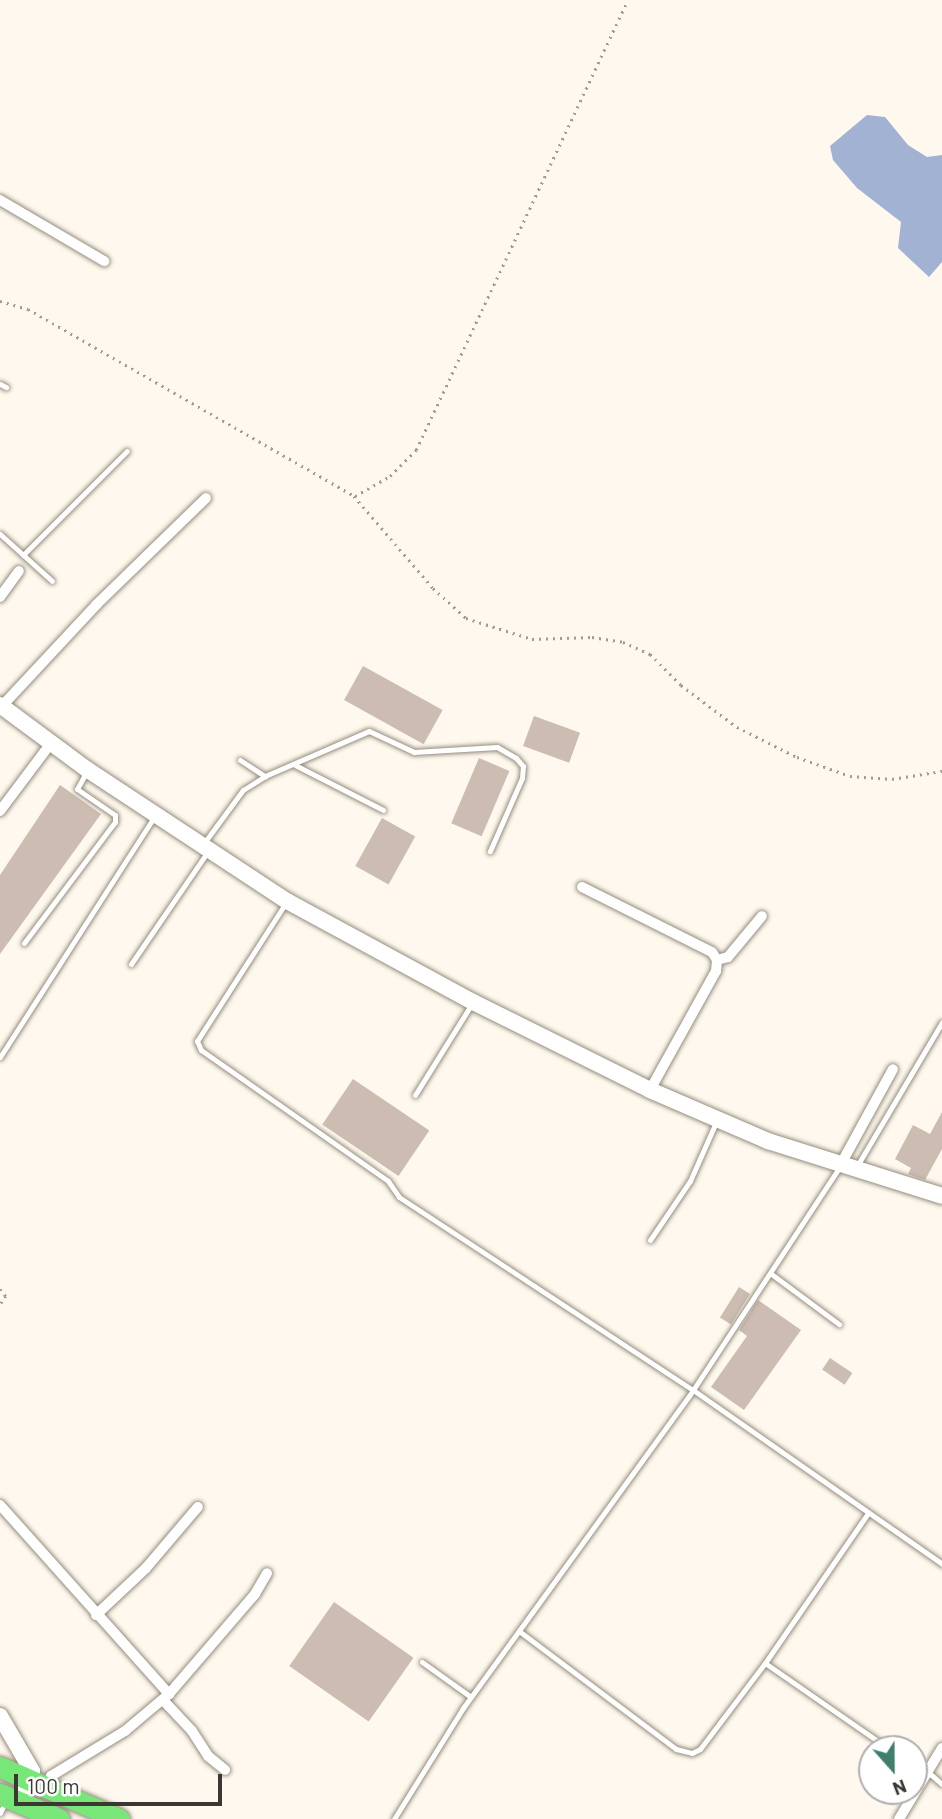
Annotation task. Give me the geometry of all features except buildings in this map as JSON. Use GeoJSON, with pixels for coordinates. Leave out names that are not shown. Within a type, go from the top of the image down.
{"type":"FeatureCollection","features":[{"type":"Feature","properties":{"kind":"highway"},"geometry":{"type":"LineString","coordinates":[[13,1773],[118,1819]]}},
{"type":"Feature","properties":{"kind":"highway"},"geometry":{"type":"LineString","coordinates":[[12,1803],[59,1819]]}},
{"type":"Feature","properties":{"kind":"street"},"geometry":{"type":"LineString","coordinates":[[0,200],[104,261]]}},
{"type":"Feature","properties":{"kind":"street"},"geometry":{"type":"LineString","coordinates":[[206,498],[87,613],[1,706],[88,770],[287,901],[473,1002],[650,1090],[717,1119],[848,1167],[942,1196]]}},
{"type":"Feature","properties":{"kind":"street"},"geometry":{"type":"LineString","coordinates":[[0,597],[19,571]]}},
{"type":"Feature","properties":{"kind":"street"},"geometry":{"type":"LineString","coordinates":[[0,811],[51,743]]}},
{"type":"Feature","properties":{"kind":"street"},"geometry":{"type":"LineString","coordinates":[[582,887],[712,952],[717,960],[716,971],[650,1090]]}},
{"type":"Feature","properties":{"kind":"street"},"geometry":{"type":"LineString","coordinates":[[717,960],[728,957],[762,916]]}},
{"type":"Feature","properties":{"kind":"street"},"geometry":{"type":"LineString","coordinates":[[848,1167],[893,1069]]}},
{"type":"Feature","properties":{"kind":"street"},"geometry":{"type":"LineString","coordinates":[[0,1505],[166,1697],[208,1756],[225,1770]]}},
{"type":"Feature","properties":{"kind":"street"},"geometry":{"type":"LineString","coordinates":[[96,1615],[146,1568],[198,1507]]}},
{"type":"Feature","properties":{"kind":"street"},"geometry":{"type":"LineString","coordinates":[[13,1773],[51,1776],[125,1731],[166,1697],[255,1594],[267,1573]]}},
{"type":"Feature","properties":{"kind":"street"},"geometry":{"type":"LineString","coordinates":[[0,1716],[32,1771],[13,1773]]}},
{"type":"Feature","properties":{"kind":"street"},"geometry":{"type":"LineString","coordinates":[[928,1772],[942,1748]]}},
{"type":"Feature","properties":{"kind":"street"},"geometry":{"type":"LineString","coordinates":[[12,1803],[13,1773]]}},
{"type":"Feature","properties":{"kind":"lane"},"geometry":{"type":"LineString","coordinates":[[23,555],[127,451]]}},
{"type":"Feature","properties":{"kind":"lane"},"geometry":{"type":"LineString","coordinates":[[0,534],[52,581]]}},
{"type":"Feature","properties":{"kind":"lane"},"geometry":{"type":"LineString","coordinates":[[131,964],[243,790],[265,776],[369,731],[414,752],[497,747],[516,758],[523,766],[522,778],[491,851]]}},
{"type":"Feature","properties":{"kind":"lane"},"geometry":{"type":"LineString","coordinates":[[240,760],[265,776]]}},
{"type":"Feature","properties":{"kind":"lane"},"geometry":{"type":"LineString","coordinates":[[295,765],[383,810]]}},
{"type":"Feature","properties":{"kind":"lane"},"geometry":{"type":"LineString","coordinates":[[24,943],[115,821],[115,815],[77,789],[88,770]]}},
{"type":"Feature","properties":{"kind":"lane"},"geometry":{"type":"LineString","coordinates":[[0,1057],[156,814]]}},
{"type":"Feature","properties":{"kind":"lane"},"geometry":{"type":"LineString","coordinates":[[287,901],[255,944],[197,1041],[201,1050],[388,1181],[398,1197],[692,1390],[942,1564]]}},
{"type":"Feature","properties":{"kind":"lane"},"geometry":{"type":"LineString","coordinates":[[415,1095],[473,1002]]}},
{"type":"Feature","properties":{"kind":"lane"},"geometry":{"type":"LineString","coordinates":[[394,1819],[471,1697],[692,1390],[770,1273],[848,1167],[942,1022]]}},
{"type":"Feature","properties":{"kind":"lane"},"geometry":{"type":"LineString","coordinates":[[650,1240],[690,1181],[717,1119]]}},
{"type":"Feature","properties":{"kind":"lane"},"geometry":{"type":"LineString","coordinates":[[770,1273],[839,1324]]}},
{"type":"Feature","properties":{"kind":"lane"},"geometry":{"type":"LineString","coordinates":[[519,1631],[684,1753],[700,1749],[765,1663],[868,1513]]}},
{"type":"Feature","properties":{"kind":"lane"},"geometry":{"type":"LineString","coordinates":[[422,1662],[471,1697]]}},
{"type":"Feature","properties":{"kind":"lane"},"geometry":{"type":"LineString","coordinates":[[765,1663],[870,1735]]}},
{"type":"Feature","properties":{"kind":"lane"},"geometry":{"type":"LineString","coordinates":[[928,1772],[942,1784]]}},
{"type":"Feature","properties":{"kind":"path"},"geometry":{"type":"LineString","coordinates":[[354,496],[390,476],[416,450],[628,0]]}},
{"type":"Feature","properties":{"kind":"path"},"geometry":{"type":"LineString","coordinates":[[0,301],[28,309],[354,496],[433,587],[466,618],[532,639],[592,637],[623,642],[650,654],[681,685],[737,727],[797,757],[850,776],[892,779],[942,771]]}},
{"type":"Feature","properties":{"kind":"path"},"geometry":{"type":"LineString","coordinates":[[0,1289],[6,1296],[0,1305]]}},
{"type":"Feature","properties":{"kind":"water"},"geometry":{"type":"Polygon","coordinates":[[[867,115],[885,117],[908,145],[927,157],[942,155],[942,262],[929,277],[898,248],[901,222],[857,188],[833,160],[830,146],[867,115]]]}}]}
